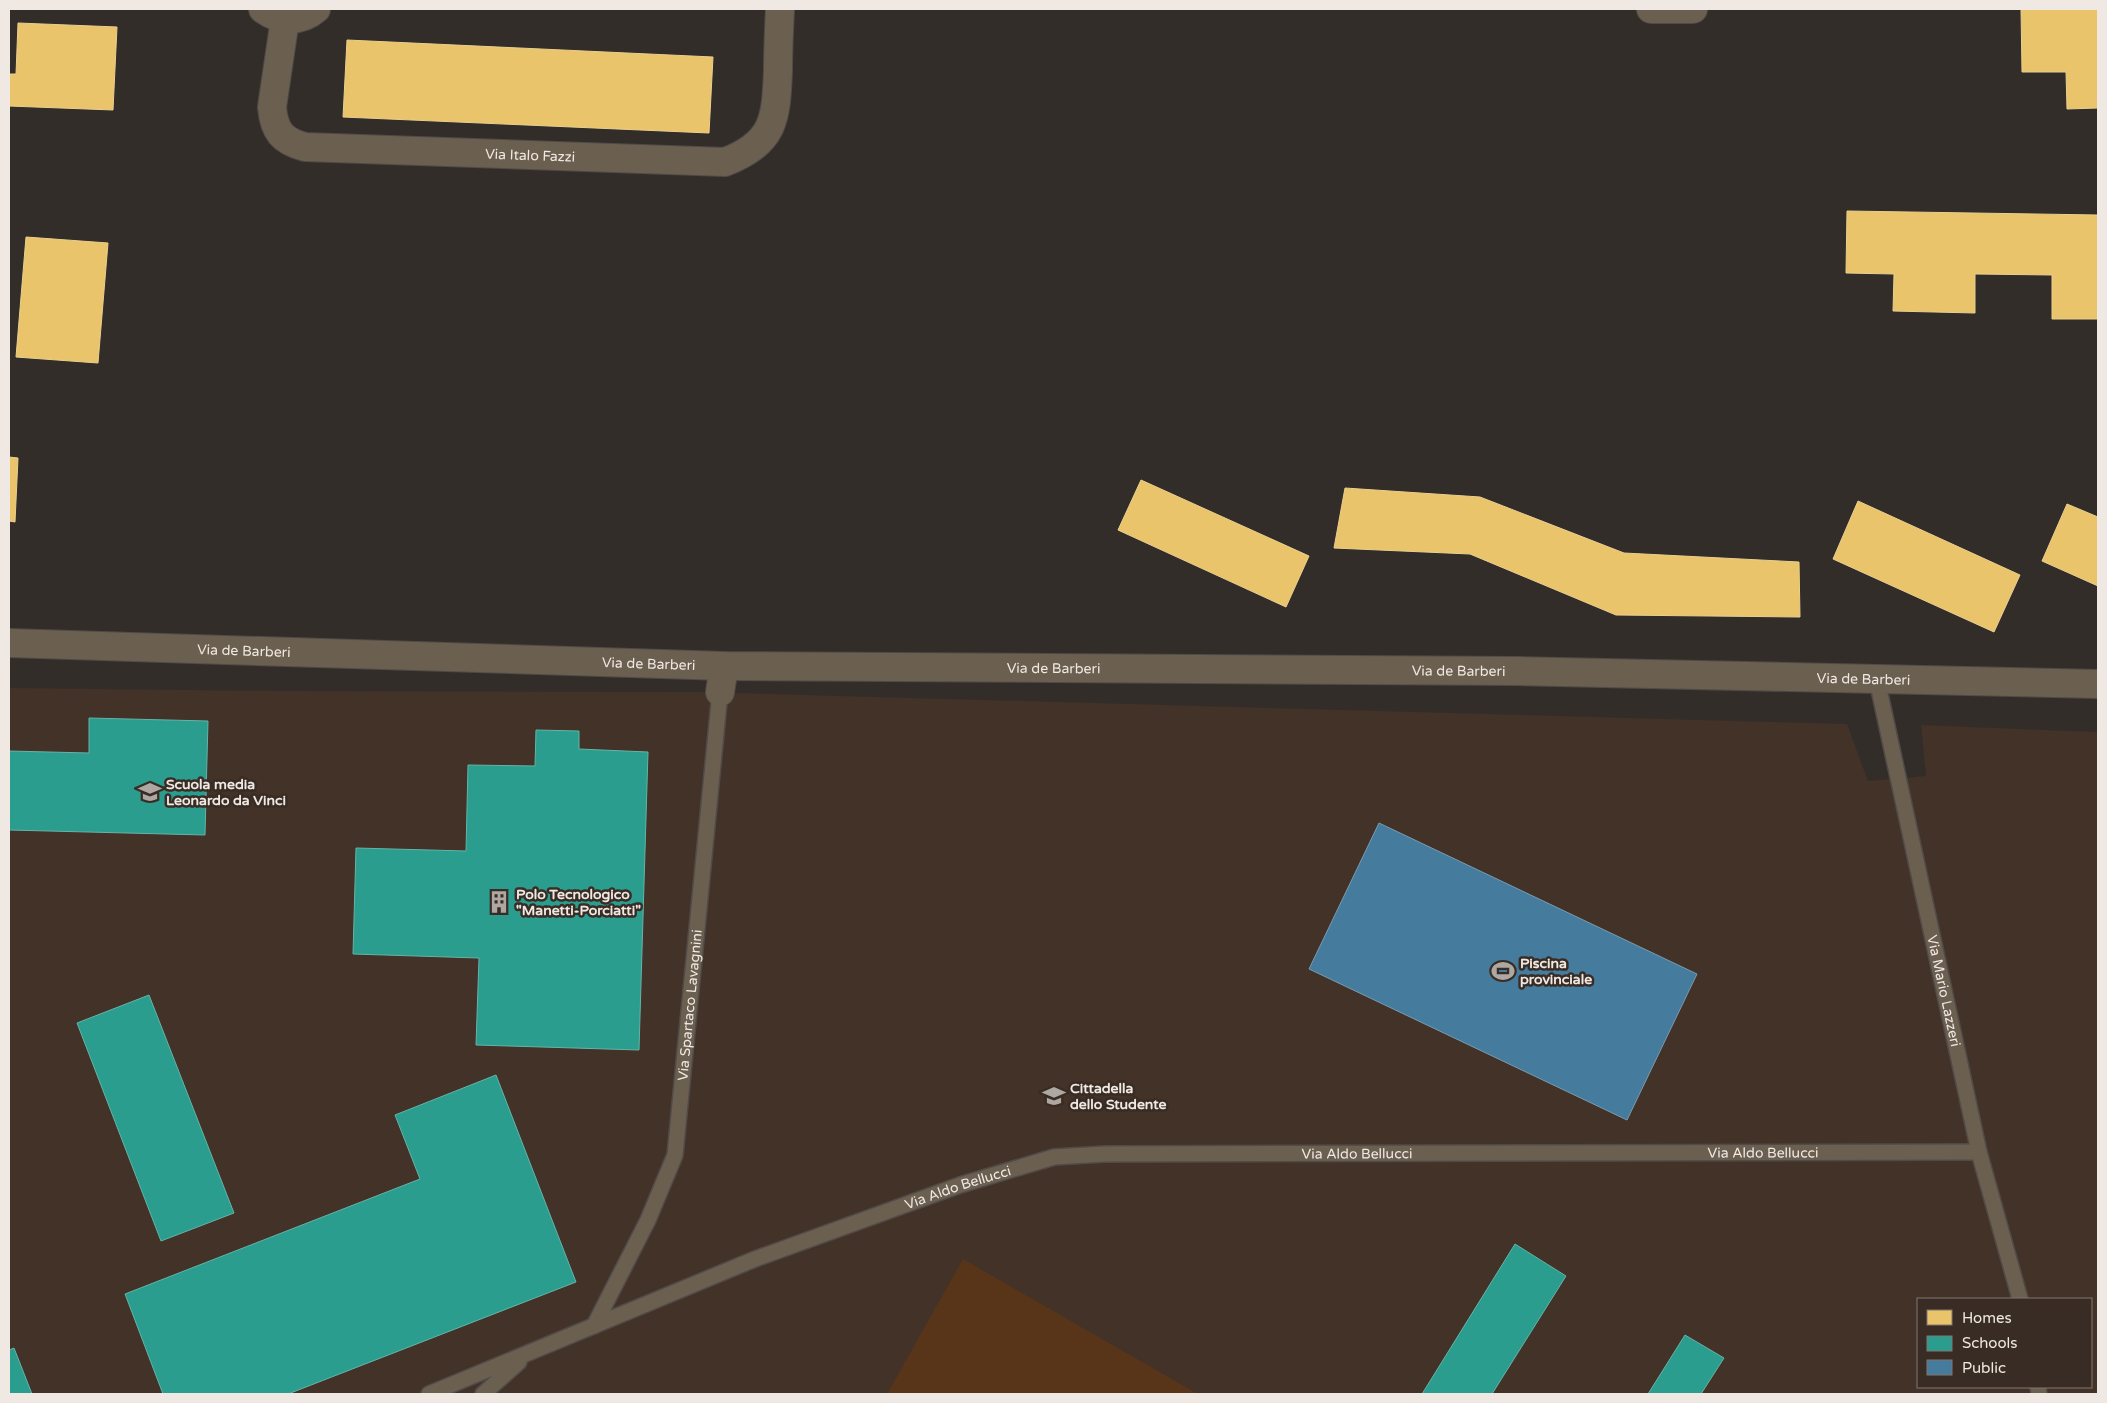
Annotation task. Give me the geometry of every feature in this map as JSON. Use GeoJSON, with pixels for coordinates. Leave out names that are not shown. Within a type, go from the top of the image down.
{"type":"FeatureCollection","features":[{"type":"Feature","properties":{"kind":"street"},"geometry":{"type":"LineString","coordinates":[[274,14],[298,18],[316,9]]}},
{"type":"Feature","properties":{"kind":"street","name":"Via Italo Fazzi"},"geometry":{"type":"LineString","coordinates":[[274,14],[273,117],[276,127],[292,144],[305,147],[725,162],[753,148],[773,122],[777,104],[780,9]]}},
{"type":"Feature","properties":{"kind":"street"},"geometry":{"type":"LineString","coordinates":[[1651,9],[1692,9]]}},
{"type":"Feature","properties":{"kind":"street","name":"Via de Barberi"},"geometry":{"type":"LineString","coordinates":[[9,643],[722,679],[1518,671],[2098,684]]}},
{"type":"Feature","properties":{"kind":"lane","name":"Via Spartaco Lavagnini"},"geometry":{"type":"LineString","coordinates":[[594,1326],[648,1220],[675,1155],[722,679]]}},
{"type":"Feature","properties":{"kind":"lane","name":"Via Mario Lazzeri"},"geometry":{"type":"LineString","coordinates":[[1877,680],[1979,1152],[2020,1298]]}},
{"type":"Feature","properties":{"kind":"lane","name":"Via Aldo Bellucci"},"geometry":{"type":"LineString","coordinates":[[594,1326],[755,1259],[960,1185],[1054,1157],[1115,1154],[1979,1152]]}},
{"type":"Feature","properties":{"kind":"lane"},"geometry":{"type":"LineString","coordinates":[[429,1394],[594,1326]]}},
{"type":"Feature","properties":{"kind":"lane"},"geometry":{"type":"LineString","coordinates":[[482,1394],[529,1353]]}},
{"type":"Feature","properties":{"kind":"shaded area","name":"Cittadella dello Studente"},"geometry":{"type":"Polygon","coordinates":[[[9,688],[699,692],[1847,724],[1868,781],[1926,776],[1921,725],[2098,732],[2098,1394],[9,1394],[9,688]]]}},
{"type":"Feature","properties":{"kind":"shaded area"},"geometry":{"type":"Polygon","coordinates":[[[963,1259],[1198,1394],[887,1394],[963,1259]]]}},
{"type":"Feature","properties":{"kind":"building: Homes"},"geometry":{"type":"Polygon","coordinates":[[[2021,9],[2098,9],[2098,108],[2067,109],[2066,72],[2022,72],[2021,9]]]}},
{"type":"Feature","properties":{"kind":"building: Homes"},"geometry":{"type":"Polygon","coordinates":[[[18,23],[117,27],[113,110],[9,106],[9,74],[16,74],[18,23]]]}},
{"type":"Feature","properties":{"kind":"building: Homes"},"geometry":{"type":"Polygon","coordinates":[[[347,40],[713,57],[709,133],[343,117],[347,40]]]}},
{"type":"Feature","properties":{"kind":"building: Homes"},"geometry":{"type":"Polygon","coordinates":[[[1847,211],[2098,215],[2098,319],[2052,319],[2052,275],[1975,274],[1975,313],[1893,311],[1894,274],[1846,273],[1847,211]]]}},
{"type":"Feature","properties":{"kind":"building: Homes"},"geometry":{"type":"Polygon","coordinates":[[[26,237],[108,243],[98,363],[16,357],[26,237]]]}},
{"type":"Feature","properties":{"kind":"building: Homes"},"geometry":{"type":"Polygon","coordinates":[[[9,457],[18,458],[15,522],[9,521],[9,457]]]}},
{"type":"Feature","properties":{"kind":"building: Homes"},"geometry":{"type":"Polygon","coordinates":[[[1141,480],[1309,556],[1286,607],[1118,530],[1141,480]]]}},
{"type":"Feature","properties":{"kind":"building: Homes"},"geometry":{"type":"Polygon","coordinates":[[[1345,488],[1480,497],[1624,553],[1799,562],[1800,617],[1616,615],[1470,554],[1334,548],[1345,488]]]}},
{"type":"Feature","properties":{"kind":"building: Homes"},"geometry":{"type":"Polygon","coordinates":[[[1858,501],[2020,575],[1994,632],[1833,559],[1858,501]]]}},
{"type":"Feature","properties":{"kind":"building: Homes"},"geometry":{"type":"Polygon","coordinates":[[[2067,504],[2098,517],[2098,586],[2042,561],[2067,504]]]}},
{"type":"Feature","properties":{"kind":"building: Schools"},"geometry":{"type":"Polygon","coordinates":[[[89,718],[208,721],[205,835],[9,830],[9,751],[89,753],[89,718]]]}},
{"type":"Feature","properties":{"kind":"building: Schools","name":"Polo Tecnologico \"Manetti-Porciatti\""},"geometry":{"type":"Polygon","coordinates":[[[536,730],[579,731],[579,749],[648,752],[639,1050],[476,1045],[479,958],[353,954],[356,848],[466,851],[468,765],[535,766],[536,730]]]}},
{"type":"Feature","properties":{"kind":"building: Schools"},"geometry":{"type":"Polygon","coordinates":[[[149,995],[234,1213],[161,1241],[77,1023],[149,995]]]}},
{"type":"Feature","properties":{"kind":"building: Schools"},"geometry":{"type":"Polygon","coordinates":[[[496,1075],[576,1282],[288,1394],[163,1394],[125,1294],[420,1179],[395,1115],[496,1075]]]}},
{"type":"Feature","properties":{"kind":"building: Schools"},"geometry":{"type":"Polygon","coordinates":[[[1515,1244],[1566,1276],[1492,1394],[1422,1394],[1515,1244]]]}},
{"type":"Feature","properties":{"kind":"building: Schools"},"geometry":{"type":"Polygon","coordinates":[[[1685,1335],[1724,1358],[1701,1394],[1648,1394],[1685,1335]]]}},
{"type":"Feature","properties":{"kind":"building: Schools"},"geometry":{"type":"Polygon","coordinates":[[[14,1348],[32,1394],[9,1394],[9,1350],[14,1348]]]}},
{"type":"Feature","properties":{"kind":"building: Public","name":"Piscina provinciale"},"geometry":{"type":"Polygon","coordinates":[[[1379,823],[1697,974],[1627,1120],[1309,969],[1379,823]]]}},
{"type":"Feature","properties":{"kind":"place","name":"Scuola media Leonardo da Vinci"},"geometry":{"type":"Point","coordinates":[150,792]}},
{"type":"Feature","properties":{"kind":"place","name":"Polo Tecnologico \"Manetti-Porciatti\""},"geometry":{"type":"Point","coordinates":[499,902]}},
{"type":"Feature","properties":{"kind":"place","name":"Piscina provinciale"},"geometry":{"type":"Point","coordinates":[1503,971]}},
{"type":"Feature","properties":{"kind":"place","name":"Cittadella dello Studente"},"geometry":{"type":"Point","coordinates":[1054,1096]}}]}
